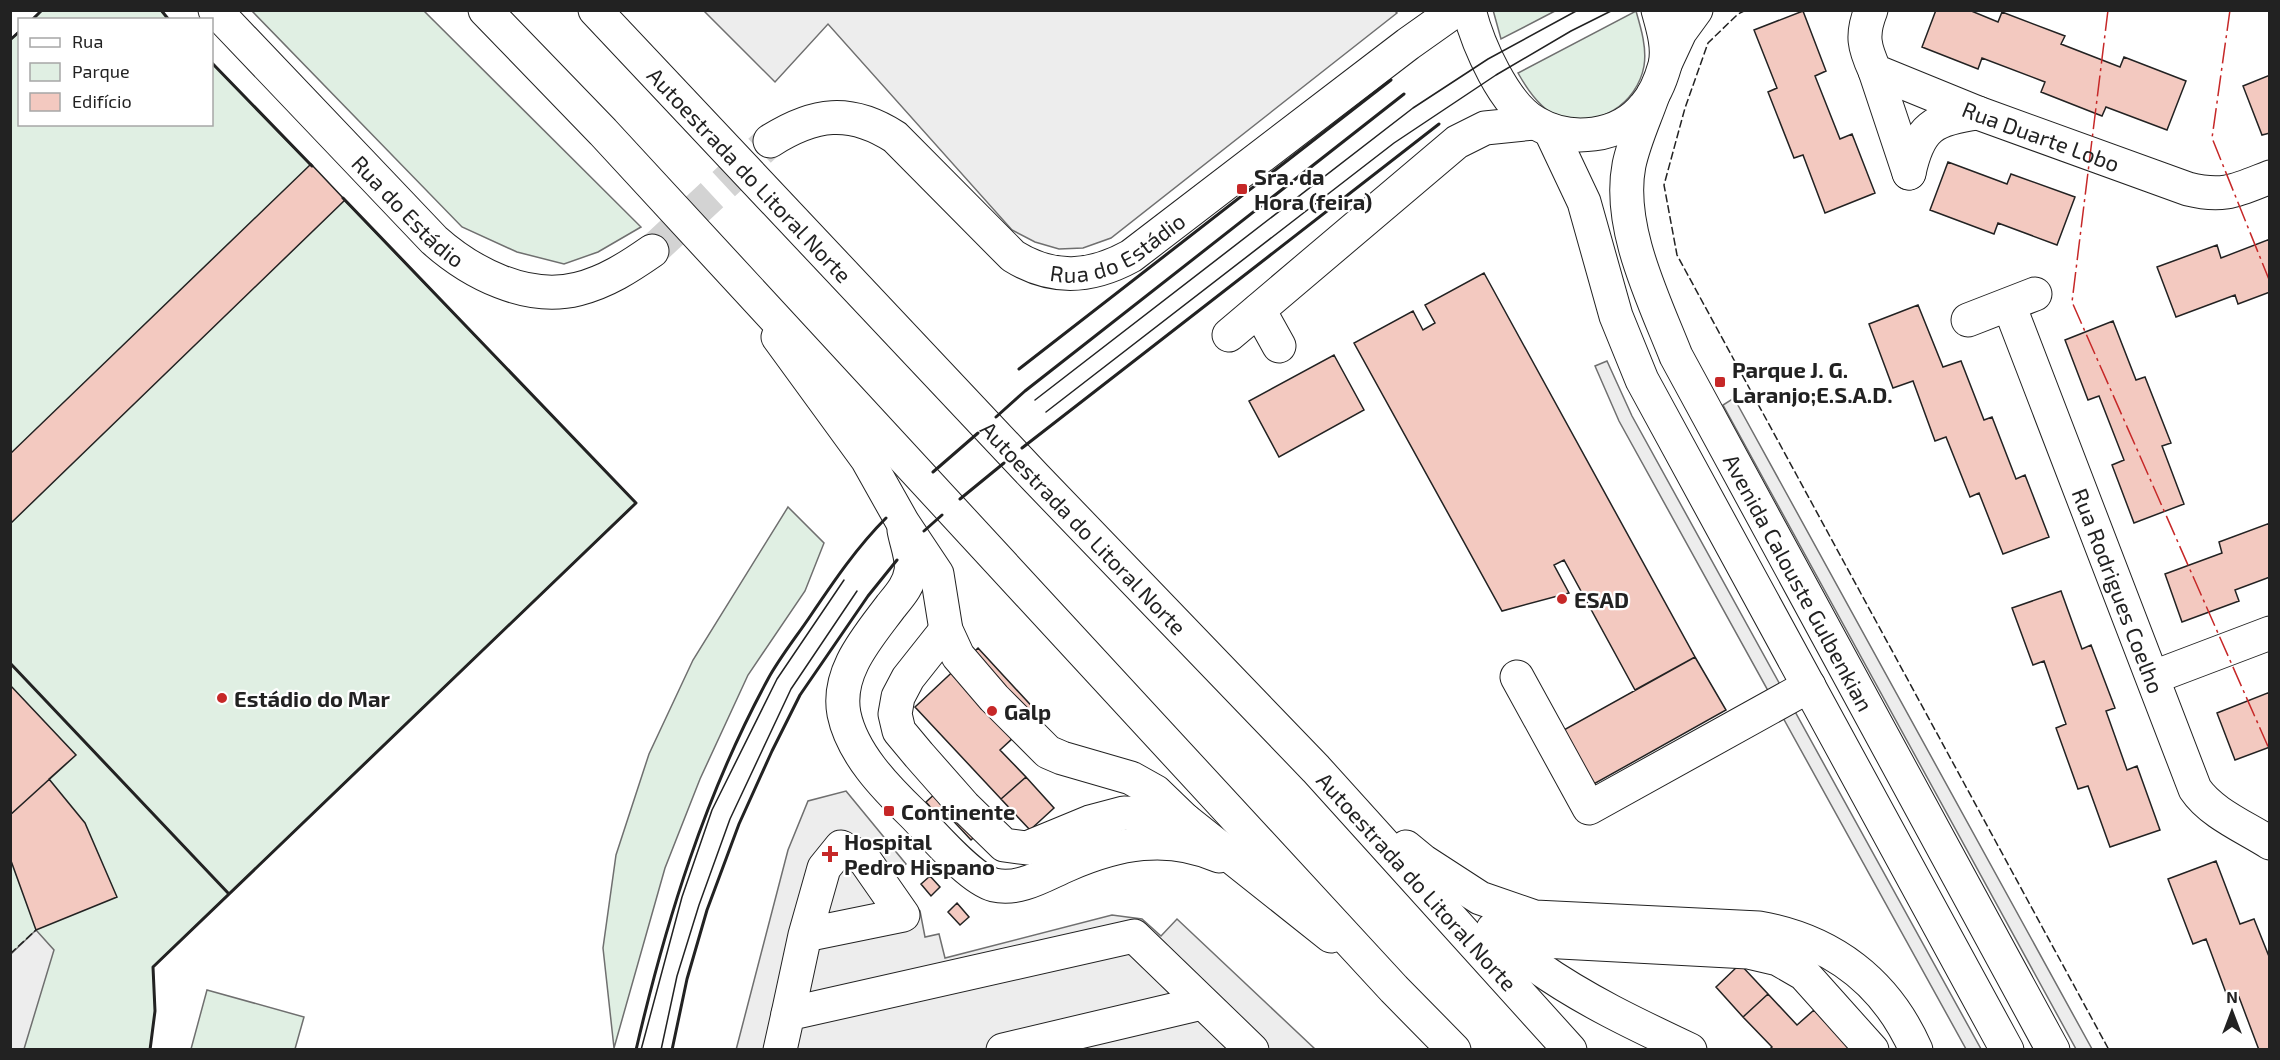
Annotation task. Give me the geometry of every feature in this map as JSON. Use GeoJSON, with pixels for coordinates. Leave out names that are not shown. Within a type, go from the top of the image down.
{"type":"FeatureCollection","features":[{"type":"Feature","properties":{"kind":"main road","name":"Rua do Estádio"},"geometry":{"type":"LineString","coordinates":[[215,10],[434,240],[471,267],[525,289],[552,291],[576,289],[604,280],[629,268],[652,251]]}},
{"type":"Feature","properties":{"kind":"main road"},"geometry":{"type":"LineString","coordinates":[[485,10],[603,132],[1454,1050]]}},
{"type":"Feature","properties":{"kind":"main road","name":"Autoestrada do Litoral Norte"},"geometry":{"type":"LineString","coordinates":[[595,10],[1035,477],[1316,769],[1570,1050]]}},
{"type":"Feature","properties":{"kind":"main road","name":"Rua do Estádio"},"geometry":{"type":"LineString","coordinates":[[770,141],[810,120],[858,119],[876,125],[895,137],[1014,256],[1043,271],[1067,274],[1090,273],[1113,266],[1131,256],[1408,44],[1456,10]]}},
{"type":"Feature","properties":{"kind":"main road","name":"Avenida Calouste Gulbenkian"},"geometry":{"type":"LineString","coordinates":[[1469,10],[1488,59],[1510,99],[1542,126],[1584,202],[1616,316],[1642,380],[2007,1050]]}},
{"type":"Feature","properties":{"kind":"main road"},"geometry":{"type":"LineString","coordinates":[[1658,10],[1664,30],[1665,63]]}},
{"type":"Feature","properties":{"kind":"main road"},"geometry":{"type":"LineString","coordinates":[[1665,63],[1680,32],[1696,10]]}},
{"type":"Feature","properties":{"kind":"main road"},"geometry":{"type":"LineString","coordinates":[[1871,10],[1864,29],[1864,42],[1909,173],[1913,152],[1928,128],[1951,116],[1978,112]]}},
{"type":"Feature","properties":{"kind":"main road","name":"Avenida Calouste Gulbenkian"},"geometry":{"type":"LineString","coordinates":[[1665,63],[1629,165],[1628,207],[1643,273],[1676,356],[2053,1050]]}},
{"type":"Feature","properties":{"kind":"main road","name":"Rua Duarte Lobo"},"geometry":{"type":"LineString","coordinates":[[1875,70],[1978,112],[2203,193],[2231,192],[2270,177]]}},
{"type":"Feature","properties":{"kind":"main road"},"geometry":{"type":"LineString","coordinates":[[1229,335],[1458,142],[1485,128],[1542,126],[1566,134],[1600,133],[1633,118],[1653,95]]}},
{"type":"Feature","properties":{"kind":"main road"},"geometry":{"type":"LineString","coordinates":[[728,269],[867,459],[903,523],[937,574],[946,630],[958,656],[994,698],[1048,752],[1062,759],[1131,777],[1156,792],[1185,820],[1395,988]]}},
{"type":"Feature","properties":{"kind":"main road","name":"Rua Rodrigues Coelho"},"geometry":{"type":"LineString","coordinates":[[1968,320],[2022,299],[2195,789],[2202,799],[2270,843]]}},
{"type":"Feature","properties":{"kind":"main road"},"geometry":{"type":"LineString","coordinates":[[1259,310],[1279,346]]}},
{"type":"Feature","properties":{"kind":"main road"},"geometry":{"type":"LineString","coordinates":[[903,523],[912,569],[907,584],[859,650],[847,673],[843,694],[844,713],[850,735],[862,755],[901,803],[975,876],[994,885],[1016,886],[1109,848],[1141,842],[1162,841],[1189,845],[1244,867]]}},
{"type":"Feature","properties":{"kind":"main road"},"geometry":{"type":"LineString","coordinates":[[946,630],[908,678],[898,698],[895,714],[899,730],[964,806],[1004,845],[1028,848],[1090,822],[1124,813],[1155,814],[1185,820]]}},
{"type":"Feature","properties":{"kind":"main road"},"geometry":{"type":"LineString","coordinates":[[2154,677],[2270,633]]}},
{"type":"Feature","properties":{"kind":"main road"},"geometry":{"type":"LineString","coordinates":[[1517,677],[1589,808],[1809,686]]}},
{"type":"Feature","properties":{"kind":"main road"},"geometry":{"type":"LineString","coordinates":[[1316,769],[1423,861],[1493,929],[1534,964],[1568,988],[1617,1015],[1690,1050]]}},
{"type":"Feature","properties":{"kind":"main road"},"geometry":{"type":"LineString","coordinates":[[1423,861],[1480,898],[1535,917],[1760,928],[1787,933],[1827,949],[1860,972],[1888,1000],[1907,1030],[1916,1050]]}},
{"type":"Feature","properties":{"kind":"main road"},"geometry":{"type":"LineString","coordinates":[[1493,929],[1542,941],[1748,952],[1778,959],[1804,974],[1872,1050]]}},
{"type":"Feature","properties":{"kind":"main road"},"geometry":{"type":"LineString","coordinates":[[780,1050],[805,935]]}},
{"type":"Feature","properties":{"kind":"main road"},"geometry":{"type":"LineString","coordinates":[[788,1014],[1134,936],[1252,1050]]}},
{"type":"Feature","properties":{"kind":"main road"},"geometry":{"type":"LineString","coordinates":[[1003,1050],[1202,1003]]}},
{"type":"Feature","properties":{"kind":"green space"},"geometry":{"type":"Polygon","coordinates":[[[42,10],[161,11],[168,18],[33,18],[42,10]]]}},
{"type":"Feature","properties":{"kind":"green space"},"geometry":{"type":"Polygon","coordinates":[[[1493,10],[1554,10],[1555,11],[1501,39],[1493,10]]]}},
{"type":"Feature","properties":{"kind":"green space"},"geometry":{"type":"Polygon","coordinates":[[[252,11],[424,11],[641,227],[598,252],[564,264],[517,252],[462,227],[252,11]]]}},
{"type":"Feature","properties":{"kind":"green space"},"geometry":{"type":"Polygon","coordinates":[[[1636,11],[1642,31],[1644,66],[1633,92],[1614,110],[1588,119],[1574,120],[1560,117],[1547,110],[1536,99],[1518,73],[1636,11]]]}},
{"type":"Feature","properties":{"kind":"green space","name":"Estádio do Mar"},"geometry":{"type":"Polygon","coordinates":[[[18,32],[18,126],[213,126],[213,64],[636,503],[153,967],[155,1011],[150,1049],[11,1050],[10,40],[18,32]]]}},
{"type":"Feature","properties":{"kind":"green space"},"geometry":{"type":"Polygon","coordinates":[[[788,507],[824,543],[805,591],[748,675],[700,779],[665,868],[614,1048],[603,948],[616,855],[649,754],[693,660],[788,507]]]}},
{"type":"Feature","properties":{"kind":"green space"},"geometry":{"type":"Polygon","coordinates":[[[207,990],[304,1017],[295,1049],[191,1049],[207,990]]]}},
{"type":"Feature","properties":{"kind":"shaded area"},"geometry":{"type":"Polygon","coordinates":[[[1394,10],[1397,13],[1111,238],[1083,248],[1059,249],[1035,242],[1012,230],[828,24],[775,82],[704,11],[1394,10]]]}},
{"type":"Feature","properties":{"kind":"shaded area"},"geometry":{"type":"Polygon","coordinates":[[[1607,361],[1632,416],[1981,1049],[1966,1049],[1619,421],[1595,366],[1607,361]]]}},
{"type":"Feature","properties":{"kind":"shaded area"},"geometry":{"type":"Polygon","coordinates":[[[1734,398],[2092,1049],[2076,1049],[1723,405],[1734,398]]]}},
{"type":"Feature","properties":{"kind":"shaded area","name":"Hospital Pedro Hispano"},"geometry":{"type":"Polygon","coordinates":[[[846,791],[906,864],[888,881],[920,911],[925,937],[939,934],[945,958],[1112,915],[1142,919],[1161,936],[1177,919],[1315,1049],[736,1050],[788,850],[808,801],[846,791]]]}},
{"type":"Feature","properties":{"kind":"shaded area"},"geometry":{"type":"Polygon","coordinates":[[[36,930],[54,950],[24,1049],[11,1050],[11,954],[36,930]]]}},
{"type":"Feature","properties":{"kind":"building"},"geometry":{"type":"Polygon","coordinates":[[[1936,10],[1969,10],[1998,22],[2002,12],[2065,36],[2061,44],[2120,67],[2124,57],[2186,81],[2167,130],[2106,107],[2102,116],[2041,92],[2045,82],[1982,58],[1978,69],[1922,47],[1936,10]]]}},
{"type":"Feature","properties":{"kind":"building"},"geometry":{"type":"Polygon","coordinates":[[[1803,11],[1826,71],[1815,76],[1840,139],[1852,134],[1875,193],[1825,213],[1803,155],[1794,158],[1768,92],[1777,88],[1754,30],[1803,11]]]}},
{"type":"Feature","properties":{"kind":"building"},"geometry":{"type":"Polygon","coordinates":[[[2270,75],[2270,133],[2262,135],[2243,86],[2270,75]]]}},
{"type":"Feature","properties":{"kind":"building"},"geometry":{"type":"Polygon","coordinates":[[[1948,162],[2007,184],[2011,174],[2075,197],[2057,245],[1998,223],[1994,234],[1930,210],[1948,162]]]}},
{"type":"Feature","properties":{"kind":"building"},"geometry":{"type":"Polygon","coordinates":[[[311,164],[345,200],[10,524],[10,454],[311,164]]]}},
{"type":"Feature","properties":{"kind":"building"},"geometry":{"type":"Polygon","coordinates":[[[2270,239],[2270,292],[2238,304],[2235,295],[2176,317],[2157,267],[2217,245],[2221,258],[2270,239]]]}},
{"type":"Feature","properties":{"kind":"building"},"geometry":{"type":"Polygon","coordinates":[[[1484,273],[1695,657],[1635,690],[1564,560],[1554,565],[1569,593],[1502,611],[1354,343],[1413,311],[1423,330],[1435,323],[1425,305],[1484,273]]]}},
{"type":"Feature","properties":{"kind":"building"},"geometry":{"type":"Polygon","coordinates":[[[1918,305],[1943,367],[1961,361],[1984,420],[1992,417],[2016,479],[2025,475],[2049,537],[2003,554],[1979,493],[1970,497],[1946,437],[1935,441],[1913,381],[1893,388],[1869,324],[1918,305]]]}},
{"type":"Feature","properties":{"kind":"building"},"geometry":{"type":"Polygon","coordinates":[[[2113,321],[2136,380],[2145,377],[2171,443],[2162,446],[2184,504],[2134,523],[2112,465],[2124,460],[2099,396],[2088,400],[2065,340],[2113,321]]]}},
{"type":"Feature","properties":{"kind":"building"},"geometry":{"type":"Polygon","coordinates":[[[1334,355],[1364,410],[1279,457],[1249,401],[1334,355]]]}},
{"type":"Feature","properties":{"kind":"building"},"geometry":{"type":"Polygon","coordinates":[[[2270,523],[2270,577],[2235,590],[2239,601],[2182,622],[2165,574],[2222,553],[2219,542],[2270,523]]]}},
{"type":"Feature","properties":{"kind":"building"},"geometry":{"type":"Polygon","coordinates":[[[2061,591],[2082,649],[2091,645],[2115,708],[2106,711],[2127,770],[2137,766],[2160,830],[2110,847],[2088,786],[2078,789],[2056,728],[2066,724],[2044,661],[2033,665],[2012,608],[2061,591]]]}},
{"type":"Feature","properties":{"kind":"building"},"geometry":{"type":"Polygon","coordinates":[[[978,648],[1039,714],[1000,750],[1026,777],[1001,799],[915,707],[978,648]]]}},
{"type":"Feature","properties":{"kind":"building"},"geometry":{"type":"Polygon","coordinates":[[[1695,657],[1726,710],[1592,785],[1562,731],[1695,657]]]}},
{"type":"Feature","properties":{"kind":"building"},"geometry":{"type":"Polygon","coordinates":[[[10,685],[76,755],[10,815],[10,685]]]}},
{"type":"Feature","properties":{"kind":"building"},"geometry":{"type":"Polygon","coordinates":[[[10,685],[76,755],[49,779],[85,823],[117,897],[36,930],[10,858],[10,685]]]}},
{"type":"Feature","properties":{"kind":"building"},"geometry":{"type":"Polygon","coordinates":[[[2270,692],[2270,747],[2235,760],[2217,713],[2270,692]]]}},
{"type":"Feature","properties":{"kind":"building"},"geometry":{"type":"Polygon","coordinates":[[[1026,777],[1054,808],[1030,830],[1001,799],[1026,777]]]}},
{"type":"Feature","properties":{"kind":"building"},"geometry":{"type":"Polygon","coordinates":[[[949,781],[989,823],[971,840],[945,812],[939,817],[926,802],[949,781]]]}},
{"type":"Feature","properties":{"kind":"building"},"geometry":{"type":"Polygon","coordinates":[[[2216,861],[2240,924],[2254,919],[2270,959],[2270,1050],[2259,1050],[2239,997],[2229,1001],[2206,939],[2193,944],[2168,879],[2216,861]]]}},
{"type":"Feature","properties":{"kind":"building"},"geometry":{"type":"Polygon","coordinates":[[[930,876],[940,887],[931,896],[921,884],[930,876]]]}},
{"type":"Feature","properties":{"kind":"building"},"geometry":{"type":"Polygon","coordinates":[[[957,903],[969,917],[960,925],[948,912],[957,903]]]}},
{"type":"Feature","properties":{"kind":"building"},"geometry":{"type":"Polygon","coordinates":[[[1740,964],[1768,994],[1743,1017],[1716,987],[1740,964]]]}},
{"type":"Feature","properties":{"kind":"building"},"geometry":{"type":"Polygon","coordinates":[[[1768,994],[1797,1025],[1814,1010],[1851,1050],[1769,1050],[1772,1047],[1743,1017],[1768,994]]]}},
{"type":"Feature","properties":{"kind":"tunnel"},"geometry":{"type":"LineString","coordinates":[[652,251],[770,141]]}},
{"type":"Feature","properties":{"kind":"tram line"},"geometry":{"type":"LineString","coordinates":[[1035,400],[1413,108],[1488,59],[1578,10]]}},
{"type":"Feature","properties":{"kind":"tram line"},"geometry":{"type":"LineString","coordinates":[[1046,412],[1394,143],[1496,75],[1571,31],[1613,10]]}},
{"type":"Feature","properties":{"kind":"tram line"},"geometry":{"type":"LineString","coordinates":[[641,1050],[682,897],[712,810],[777,679],[844,580]]}},
{"type":"Feature","properties":{"kind":"tram line"},"geometry":{"type":"LineString","coordinates":[[661,1050],[677,976],[699,905],[730,819],[791,689],[857,591]]}},
{"type":"Feature","properties":{"kind":"fence"},"geometry":{"type":"LineString","coordinates":[[1746,10],[1738,14],[1708,43],[1685,108],[1664,185],[1677,255],[2109,1050]]}},
{"type":"Feature","properties":{"kind":"fence"},"geometry":{"type":"LineString","coordinates":[[10,954],[36,930]]}},
{"type":"Feature","properties":{"kind":"wall"},"geometry":{"type":"LineString","coordinates":[[34,18],[42,10]]}},
{"type":"Feature","properties":{"kind":"wall"},"geometry":{"type":"LineString","coordinates":[[161,10],[167,18]]}},
{"type":"Feature","properties":{"kind":"wall"},"geometry":{"type":"LineString","coordinates":[[10,40],[18,33]]}},
{"type":"Feature","properties":{"kind":"wall"},"geometry":{"type":"LineString","coordinates":[[213,64],[312,166]]}},
{"type":"Feature","properties":{"kind":"wall"},"geometry":{"type":"LineString","coordinates":[[1019,369],[1391,80]]}},
{"type":"Feature","properties":{"kind":"wall"},"geometry":{"type":"LineString","coordinates":[[996,417],[1025,391],[1404,94]]}},
{"type":"Feature","properties":{"kind":"wall"},"geometry":{"type":"LineString","coordinates":[[1022,448],[1439,124]]}},
{"type":"Feature","properties":{"kind":"wall"},"geometry":{"type":"LineString","coordinates":[[150,1050],[155,1011],[153,967],[636,503],[343,198]]}},
{"type":"Feature","properties":{"kind":"wall"},"geometry":{"type":"LineString","coordinates":[[933,472],[978,433]]}},
{"type":"Feature","properties":{"kind":"wall"},"geometry":{"type":"LineString","coordinates":[[960,499],[1004,463]]}},
{"type":"Feature","properties":{"kind":"wall"},"geometry":{"type":"LineString","coordinates":[[924,531],[942,515]]}},
{"type":"Feature","properties":{"kind":"wall"},"geometry":{"type":"LineString","coordinates":[[636,1050],[674,907],[706,813],[745,723],[783,655],[846,565],[886,518]]}},
{"type":"Feature","properties":{"kind":"wall"},"geometry":{"type":"LineString","coordinates":[[672,1050],[687,979],[707,910],[739,824],[772,751],[800,695],[868,596],[897,560]]}},
{"type":"Feature","properties":{"kind":"wall"},"geometry":{"type":"LineString","coordinates":[[10,663],[229,894]]}},
{"type":"Feature","properties":{"kind":"power"},"geometry":{"type":"LineString","coordinates":[[2108,10],[2072,302],[2270,751]]}},
{"type":"Feature","properties":{"kind":"power"},"geometry":{"type":"LineString","coordinates":[[2230,10],[2212,138],[2270,282]]}},
{"type":"Feature","properties":{"kind":"place","name":"Sra. da Hora (feira)"},"geometry":{"type":"Point","coordinates":[1242,189]}},
{"type":"Feature","properties":{"kind":"place","name":"Parque J. G. Laranjo;E.S.A.D."},"geometry":{"type":"Point","coordinates":[1720,382]}},
{"type":"Feature","properties":{"kind":"place","name":"ESAD"},"geometry":{"type":"Point","coordinates":[1562,599]}},
{"type":"Feature","properties":{"kind":"place","name":"Estádio do Mar"},"geometry":{"type":"Point","coordinates":[222,698]}},
{"type":"Feature","properties":{"kind":"place","name":"Galp"},"geometry":{"type":"Point","coordinates":[992,711]}},
{"type":"Feature","properties":{"kind":"place","name":"Continente"},"geometry":{"type":"Point","coordinates":[889,811]}},
{"type":"Feature","properties":{"kind":"place","name":"Hospital Pedro Hispano"},"geometry":{"type":"Point","coordinates":[830,854]}}]}
